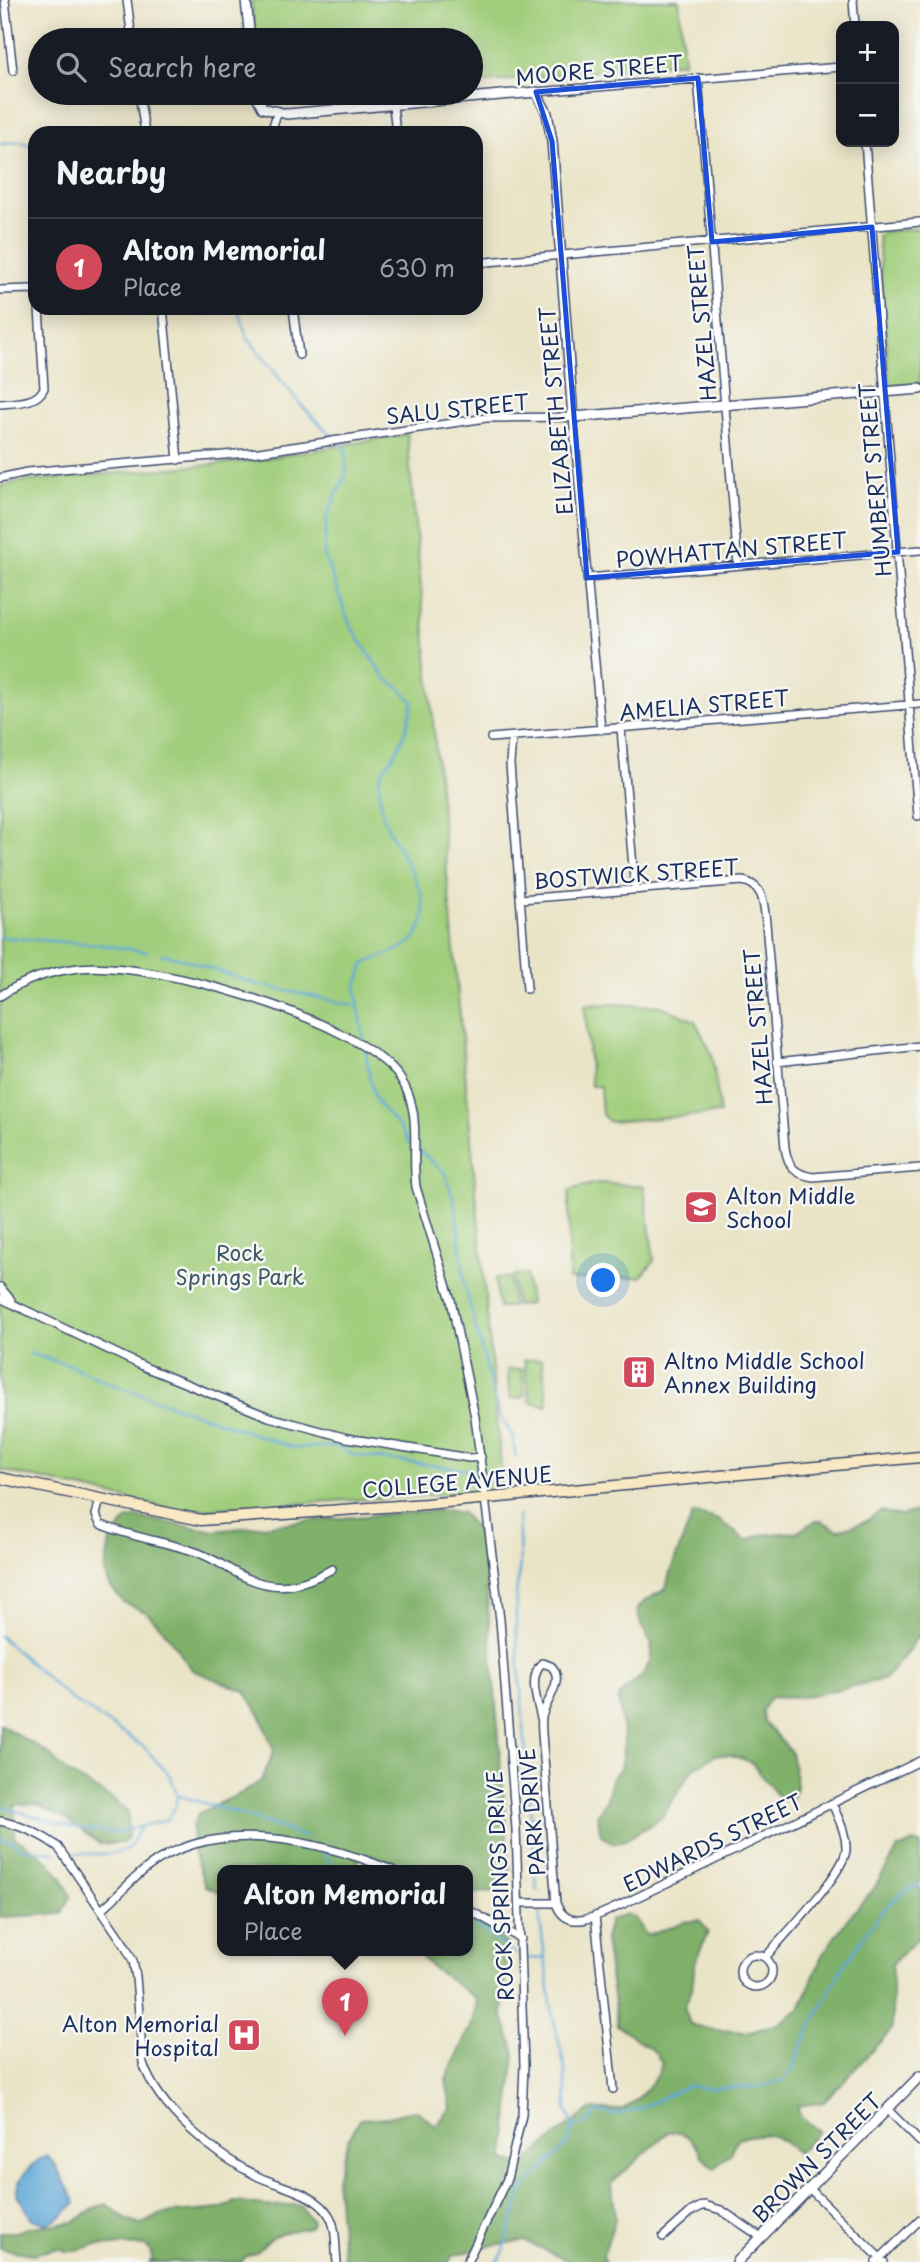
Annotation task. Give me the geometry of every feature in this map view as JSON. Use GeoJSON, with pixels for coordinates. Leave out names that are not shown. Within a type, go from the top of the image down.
{"type":"FeatureCollection","features":[{"type":"Feature","properties":{"kind":"main road","name":"COLLEGE AVENUE"},"geometry":{"type":"LineString","coordinates":[[0,1478],[201,1520],[485,1499],[920,1457]]}},
{"type":"Feature","properties":{"kind":"street"},"geometry":{"type":"LineString","coordinates":[[5,0],[13,71]]}},
{"type":"Feature","properties":{"kind":"street"},"geometry":{"type":"LineString","coordinates":[[127,0],[130,28]]}},
{"type":"Feature","properties":{"kind":"street"},"geometry":{"type":"LineString","coordinates":[[246,0],[249,28]]}},
{"type":"Feature","properties":{"kind":"street"},"geometry":{"type":"LineString","coordinates":[[853,0],[855,21]]}},
{"type":"Feature","properties":{"kind":"street","name":"MOORE STREET"},"geometry":{"type":"LineString","coordinates":[[483,97],[836,66]]}},
{"type":"Feature","properties":{"kind":"street","name":"HAZEL STREET"},"geometry":{"type":"LineString","coordinates":[[698,78],[738,565]]}},
{"type":"Feature","properties":{"kind":"street","name":"ELIZABETH STREET"},"geometry":{"type":"LineString","coordinates":[[536,92],[550,125],[601,730]]}},
{"type":"Feature","properties":{"kind":"street"},"geometry":{"type":"LineString","coordinates":[[141,105],[144,126]]}},
{"type":"Feature","properties":{"kind":"street"},"geometry":{"type":"LineString","coordinates":[[262,105],[277,113],[273,126]]}},
{"type":"Feature","properties":{"kind":"street","name":"MOORE STREET"},"geometry":{"type":"LineString","coordinates":[[277,113],[298,114],[403,105]]}},
{"type":"Feature","properties":{"kind":"street"},"geometry":{"type":"LineString","coordinates":[[393,106],[395,126]]}},
{"type":"Feature","properties":{"kind":"street","name":"HUMBERT STREET"},"geometry":{"type":"LineString","coordinates":[[865,147],[909,704],[917,762],[918,816]]}},
{"type":"Feature","properties":{"kind":"street"},"geometry":{"type":"LineString","coordinates":[[483,262],[920,222]]}},
{"type":"Feature","properties":{"kind":"street"},"geometry":{"type":"LineString","coordinates":[[0,290],[28,291]]}},
{"type":"Feature","properties":{"kind":"street"},"geometry":{"type":"LineString","coordinates":[[0,404],[39,396],[44,388],[40,315]]}},
{"type":"Feature","properties":{"kind":"street"},"geometry":{"type":"LineString","coordinates":[[164,315],[178,460]]}},
{"type":"Feature","properties":{"kind":"street"},"geometry":{"type":"LineString","coordinates":[[294,315],[299,355]]}},
{"type":"Feature","properties":{"kind":"street","name":"SALU STREET"},"geometry":{"type":"LineString","coordinates":[[0,478],[27,472],[285,449],[486,418],[573,417],[920,389]]}},
{"type":"Feature","properties":{"kind":"street","name":"POWHATTAN STREET"},"geometry":{"type":"LineString","coordinates":[[587,578],[920,550]]}},
{"type":"Feature","properties":{"kind":"street","name":"AMELIA STREET"},"geometry":{"type":"LineString","coordinates":[[491,738],[920,704]]}},
{"type":"Feature","properties":{"kind":"street"},"geometry":{"type":"LineString","coordinates":[[621,729],[635,889]]}},
{"type":"Feature","properties":{"kind":"street"},"geometry":{"type":"LineString","coordinates":[[512,737],[510,764],[527,989]]}},
{"type":"Feature","properties":{"kind":"street","name":"BOSTWICK STREET"},"geometry":{"type":"LineString","coordinates":[[521,899],[742,881],[753,885]]}},
{"type":"Feature","properties":{"kind":"street","name":"HAZEL STREET"},"geometry":{"type":"LineString","coordinates":[[753,885],[764,901],[787,1161],[799,1174],[813,1177],[920,1168]]}},
{"type":"Feature","properties":{"kind":"street","name":"ROCK SPRINGS DRIVE"},"geometry":{"type":"LineString","coordinates":[[0,996],[32,979],[79,968],[151,973],[222,989],[305,1018],[351,1038],[390,1066],[404,1085],[414,1114],[416,1187],[461,1340],[481,1457],[508,1710],[520,1903],[524,2065],[519,2134],[502,2191],[467,2262]]}},
{"type":"Feature","properties":{"kind":"street"},"geometry":{"type":"LineString","coordinates":[[777,1062],[920,1046]]}},
{"type":"Feature","properties":{"kind":"street"},"geometry":{"type":"LineString","coordinates":[[0,1287],[12,1302]]}},
{"type":"Feature","properties":{"kind":"street"},"geometry":{"type":"LineString","coordinates":[[0,1298],[147,1368],[269,1417],[308,1429],[385,1446],[470,1458],[481,1457]]}},
{"type":"Feature","properties":{"kind":"street"},"geometry":{"type":"LineString","coordinates":[[100,1499],[96,1515],[100,1524],[201,1553],[233,1572],[262,1584],[292,1586],[305,1583],[332,1569]]}},
{"type":"Feature","properties":{"kind":"street","name":"PARK DRIVE"},"geometry":{"type":"LineString","coordinates":[[541,1718],[556,1684],[557,1674],[551,1666],[542,1663],[535,1670],[535,1677],[541,1718],[556,1903]]}},
{"type":"Feature","properties":{"kind":"street","name":"EDWARDS STREET"},"geometry":{"type":"LineString","coordinates":[[556,1903],[560,1914],[569,1919],[582,1920],[595,1916],[920,1761]]}},
{"type":"Feature","properties":{"kind":"street"},"geometry":{"type":"LineString","coordinates":[[765,1958],[827,1884],[844,1857],[845,1839],[832,1803]]}},
{"type":"Feature","properties":{"kind":"street"},"geometry":{"type":"LineString","coordinates":[[0,1821],[24,1827],[58,1847],[133,1961],[140,2046],[152,2086],[169,2107],[219,2152],[258,2176],[303,2195],[323,2208],[332,2220],[337,2262]]}},
{"type":"Feature","properties":{"kind":"street"},"geometry":{"type":"LineString","coordinates":[[101,1910],[149,1866],[186,1847],[205,1842],[285,1839],[335,1849],[378,1865]]}},
{"type":"Feature","properties":{"kind":"street"},"geometry":{"type":"LineString","coordinates":[[520,1903],[556,1903]]}},
{"type":"Feature","properties":{"kind":"street"},"geometry":{"type":"LineString","coordinates":[[473,1912],[521,1938]]}},
{"type":"Feature","properties":{"kind":"street"},"geometry":{"type":"LineString","coordinates":[[595,1916],[613,2089]]}},
{"type":"Feature","properties":{"kind":"street"},"geometry":{"type":"LineString","coordinates":[[752,1955],[765,1958],[772,1969],[770,1979],[762,1986],[746,1984],[740,1970],[743,1960],[752,1955]]}},
{"type":"Feature","properties":{"kind":"street","name":"BROWN STREET"},"geometry":{"type":"LineString","coordinates":[[737,2262],[920,2076]]}},
{"type":"Feature","properties":{"kind":"street"},"geometry":{"type":"LineString","coordinates":[[887,2109],[920,2142]]}},
{"type":"Feature","properties":{"kind":"street"},"geometry":{"type":"LineString","coordinates":[[809,2188],[880,2261],[920,2220]]}},
{"type":"Feature","properties":{"kind":"street"},"geometry":{"type":"LineString","coordinates":[[663,2236],[704,2204],[721,2210],[761,2237]]}},
{"type":"Feature","properties":{"kind":"highlighted area"},"geometry":{"type":"Polygon","coordinates":[[[698,78],[712,242],[872,227],[898,552],[587,578],[552,141],[536,92],[698,78]]]}},
{"type":"Feature","properties":{"kind":"green space"},"geometry":{"type":"Polygon","coordinates":[[[251,0],[679,0],[684,62],[483,83],[483,28],[254,28],[251,0]]]}},
{"type":"Feature","properties":{"kind":"green space"},"geometry":{"type":"Polygon","coordinates":[[[920,228],[920,384],[892,386],[889,381],[878,236],[882,232],[920,228]]]}},
{"type":"Feature","properties":{"kind":"green space","name":"Rock Springs Park"},"geometry":{"type":"Polygon","coordinates":[[[407,434],[503,1490],[181,1511],[0,1470],[0,487],[17,482],[250,461],[407,434]]]}},
{"type":"Feature","properties":{"kind":"green space"},"geometry":{"type":"Polygon","coordinates":[[[585,1005],[661,1006],[695,1021],[712,1054],[720,1113],[610,1122],[602,1115],[600,1086],[591,1086],[585,1005]]]}},
{"type":"Feature","properties":{"kind":"green space"},"geometry":{"type":"Polygon","coordinates":[[[597,1183],[644,1186],[654,1261],[641,1277],[569,1280],[569,1190],[597,1183]]]}},
{"type":"Feature","properties":{"kind":"green space"},"geometry":{"type":"Polygon","coordinates":[[[526,1274],[530,1304],[516,1306],[512,1276],[526,1274]]]}},
{"type":"Feature","properties":{"kind":"green space"},"geometry":{"type":"Polygon","coordinates":[[[509,1277],[513,1306],[499,1308],[495,1278],[509,1277]]]}},
{"type":"Feature","properties":{"kind":"green space"},"geometry":{"type":"Polygon","coordinates":[[[542,1359],[547,1406],[530,1402],[524,1360],[542,1359]]]}},
{"type":"Feature","properties":{"kind":"green space"},"geometry":{"type":"Polygon","coordinates":[[[522,1369],[525,1397],[510,1399],[507,1370],[522,1369]]]}},
{"type":"Feature","properties":{"kind":"green space"},"geometry":{"type":"Polygon","coordinates":[[[444,1510],[462,1513],[476,1529],[485,1570],[510,1874],[493,1892],[473,1893],[473,1865],[397,1865],[362,1853],[356,1865],[217,1865],[217,1891],[205,1886],[193,1851],[192,1827],[199,1813],[246,1791],[262,1780],[274,1751],[261,1717],[245,1691],[192,1670],[162,1628],[146,1612],[124,1603],[110,1586],[105,1571],[110,1541],[126,1520],[136,1517],[215,1531],[444,1510]]]}},
{"type":"Feature","properties":{"kind":"green space"},"geometry":{"type":"Polygon","coordinates":[[[920,1510],[920,1636],[910,1649],[885,1679],[793,1698],[770,1697],[762,1710],[764,1722],[791,1752],[797,1785],[792,1797],[781,1800],[751,1762],[731,1755],[715,1755],[692,1770],[661,1818],[614,1844],[601,1835],[597,1815],[607,1799],[612,1778],[620,1769],[622,1757],[624,1740],[618,1696],[642,1676],[650,1662],[652,1645],[641,1625],[637,1609],[646,1600],[666,1589],[693,1514],[717,1519],[747,1541],[760,1535],[798,1532],[815,1521],[822,1521],[838,1530],[864,1522],[881,1511],[901,1516],[920,1510]]]}},
{"type":"Feature","properties":{"kind":"green space"},"geometry":{"type":"Polygon","coordinates":[[[0,1724],[49,1754],[66,1772],[113,1799],[128,1811],[128,1837],[123,1843],[100,1844],[66,1819],[36,1804],[15,1805],[15,1838],[49,1862],[67,1887],[71,1897],[61,1914],[0,1917],[0,1724]]]}},
{"type":"Feature","properties":{"kind":"green space"},"geometry":{"type":"Polygon","coordinates":[[[914,1842],[920,1844],[920,1936],[892,1964],[892,2029],[824,2102],[797,2106],[801,2117],[819,2131],[797,2153],[777,2137],[770,2135],[738,2138],[731,2153],[714,2169],[690,2139],[678,2132],[668,2132],[612,2183],[615,2219],[603,2256],[605,2262],[570,2262],[525,2241],[493,2245],[452,2256],[449,2262],[344,2262],[336,2178],[349,2138],[360,2119],[388,2117],[416,2110],[436,2126],[451,2108],[446,2080],[474,2020],[477,1999],[434,1969],[421,1956],[473,1956],[473,1918],[507,1944],[503,2016],[515,2052],[504,2160],[524,2165],[586,2113],[595,2110],[619,2110],[629,2106],[646,2089],[662,2064],[656,2053],[617,2025],[605,1939],[610,1920],[626,1914],[635,1918],[647,1936],[684,1922],[700,1920],[708,1932],[695,1962],[692,1989],[684,2007],[690,2024],[714,2030],[750,2032],[778,2024],[800,2009],[823,1954],[848,1918],[873,1890],[898,1849],[914,1842]]]}},
{"type":"Feature","properties":{"kind":"green space"},"geometry":{"type":"Polygon","coordinates":[[[235,2202],[261,2206],[301,2206],[312,2222],[310,2227],[271,2238],[242,2262],[150,2262],[150,2250],[146,2246],[97,2245],[68,2252],[58,2248],[34,2254],[0,2249],[0,2232],[17,2232],[30,2227],[74,2222],[97,2207],[107,2204],[127,2220],[140,2225],[162,2214],[221,2209],[235,2202]]]}},
{"type":"Feature","properties":{"kind":"water"},"geometry":{"type":"Polygon","coordinates":[[[47,2156],[55,2164],[76,2203],[46,2224],[32,2219],[16,2193],[27,2170],[47,2156]]]}},
{"type":"Feature","properties":{"kind":"waterway"},"geometry":{"type":"LineString","coordinates":[[0,144],[28,144]]}},
{"type":"Feature","properties":{"kind":"waterway"},"geometry":{"type":"LineString","coordinates":[[240,315],[247,337],[300,404],[346,450],[346,474],[327,516],[324,555],[350,625],[384,677],[413,702],[404,735],[381,773],[379,786],[385,819],[392,837],[420,890],[424,908],[422,925],[408,944],[364,964],[356,988],[370,1080],[376,1101],[400,1128],[409,1144]]}},
{"type":"Feature","properties":{"kind":"waterway"},"geometry":{"type":"LineString","coordinates":[[0,937],[102,945],[147,952]]}},
{"type":"Feature","properties":{"kind":"waterway"},"geometry":{"type":"LineString","coordinates":[[161,954],[256,984],[357,1006]]}},
{"type":"Feature","properties":{"kind":"waterway"},"geometry":{"type":"LineString","coordinates":[[419,1150],[445,1173],[455,1203],[465,1286],[498,1412],[512,1435],[516,1457]]}},
{"type":"Feature","properties":{"kind":"waterway"},"geometry":{"type":"LineString","coordinates":[[30,1354],[67,1364],[109,1383],[294,1448],[338,1446],[353,1455],[476,1471]]}},
{"type":"Feature","properties":{"kind":"waterway"},"geometry":{"type":"LineString","coordinates":[[490,1472],[516,1473]]}},
{"type":"Feature","properties":{"kind":"waterway"},"geometry":{"type":"LineString","coordinates":[[518,1515],[520,1562],[516,1629],[537,1891]]}},
{"type":"Feature","properties":{"kind":"waterway"},"geometry":{"type":"LineString","coordinates":[[0,1636],[68,1697],[144,1747],[171,1777],[177,1795],[176,1806],[167,1820],[114,1833],[71,1827],[0,1806]]}},
{"type":"Feature","properties":{"kind":"waterway"},"geometry":{"type":"LineString","coordinates":[[177,1795],[306,1837]]}},
{"type":"Feature","properties":{"kind":"waterway"},"geometry":{"type":"LineString","coordinates":[[70,1853],[102,1854],[126,1850],[141,1827]]}},
{"type":"Feature","properties":{"kind":"waterway"},"geometry":{"type":"LineString","coordinates":[[0,1839],[13,1841],[19,1848],[54,1852]]}},
{"type":"Feature","properties":{"kind":"waterway"},"geometry":{"type":"LineString","coordinates":[[320,1849],[333,1865]]}},
{"type":"Feature","properties":{"kind":"waterway"},"geometry":{"type":"LineString","coordinates":[[573,2126],[583,2125],[598,2112],[615,2115],[639,2109],[687,2086],[758,2087],[783,2080],[794,2068],[800,2049],[845,1962],[885,1909],[901,1894],[920,1885]]}},
{"type":"Feature","properties":{"kind":"waterway"},"geometry":{"type":"LineString","coordinates":[[497,2262],[503,2253],[522,2191],[569,2142],[573,2126],[567,2110],[565,2069],[552,2012],[539,1912]]}},
{"type":"Feature","properties":{"kind":"waterway"},"geometry":{"type":"LineString","coordinates":[[473,1924],[516,1954]]}},
{"type":"Feature","properties":{"kind":"waterway"},"geometry":{"type":"LineString","coordinates":[[528,1958],[546,1959]]}},
{"type":"Feature","properties":{"kind":"place","name":"Alton Middle School"},"geometry":{"type":"Point","coordinates":[701,1207]}},
{"type":"Feature","properties":{"kind":"place","name":"Altno Middle School Annex Building"},"geometry":{"type":"Point","coordinates":[639,1372]}},
{"type":"Feature","properties":{"kind":"place","name":"Alton Memorial Hospital"},"geometry":{"type":"Point","coordinates":[244,2035]}},
{"type":"Feature","properties":{"kind":"place","name":"Alton Memorial"},"geometry":{"type":"Point","coordinates":[345,2036]}}]}
